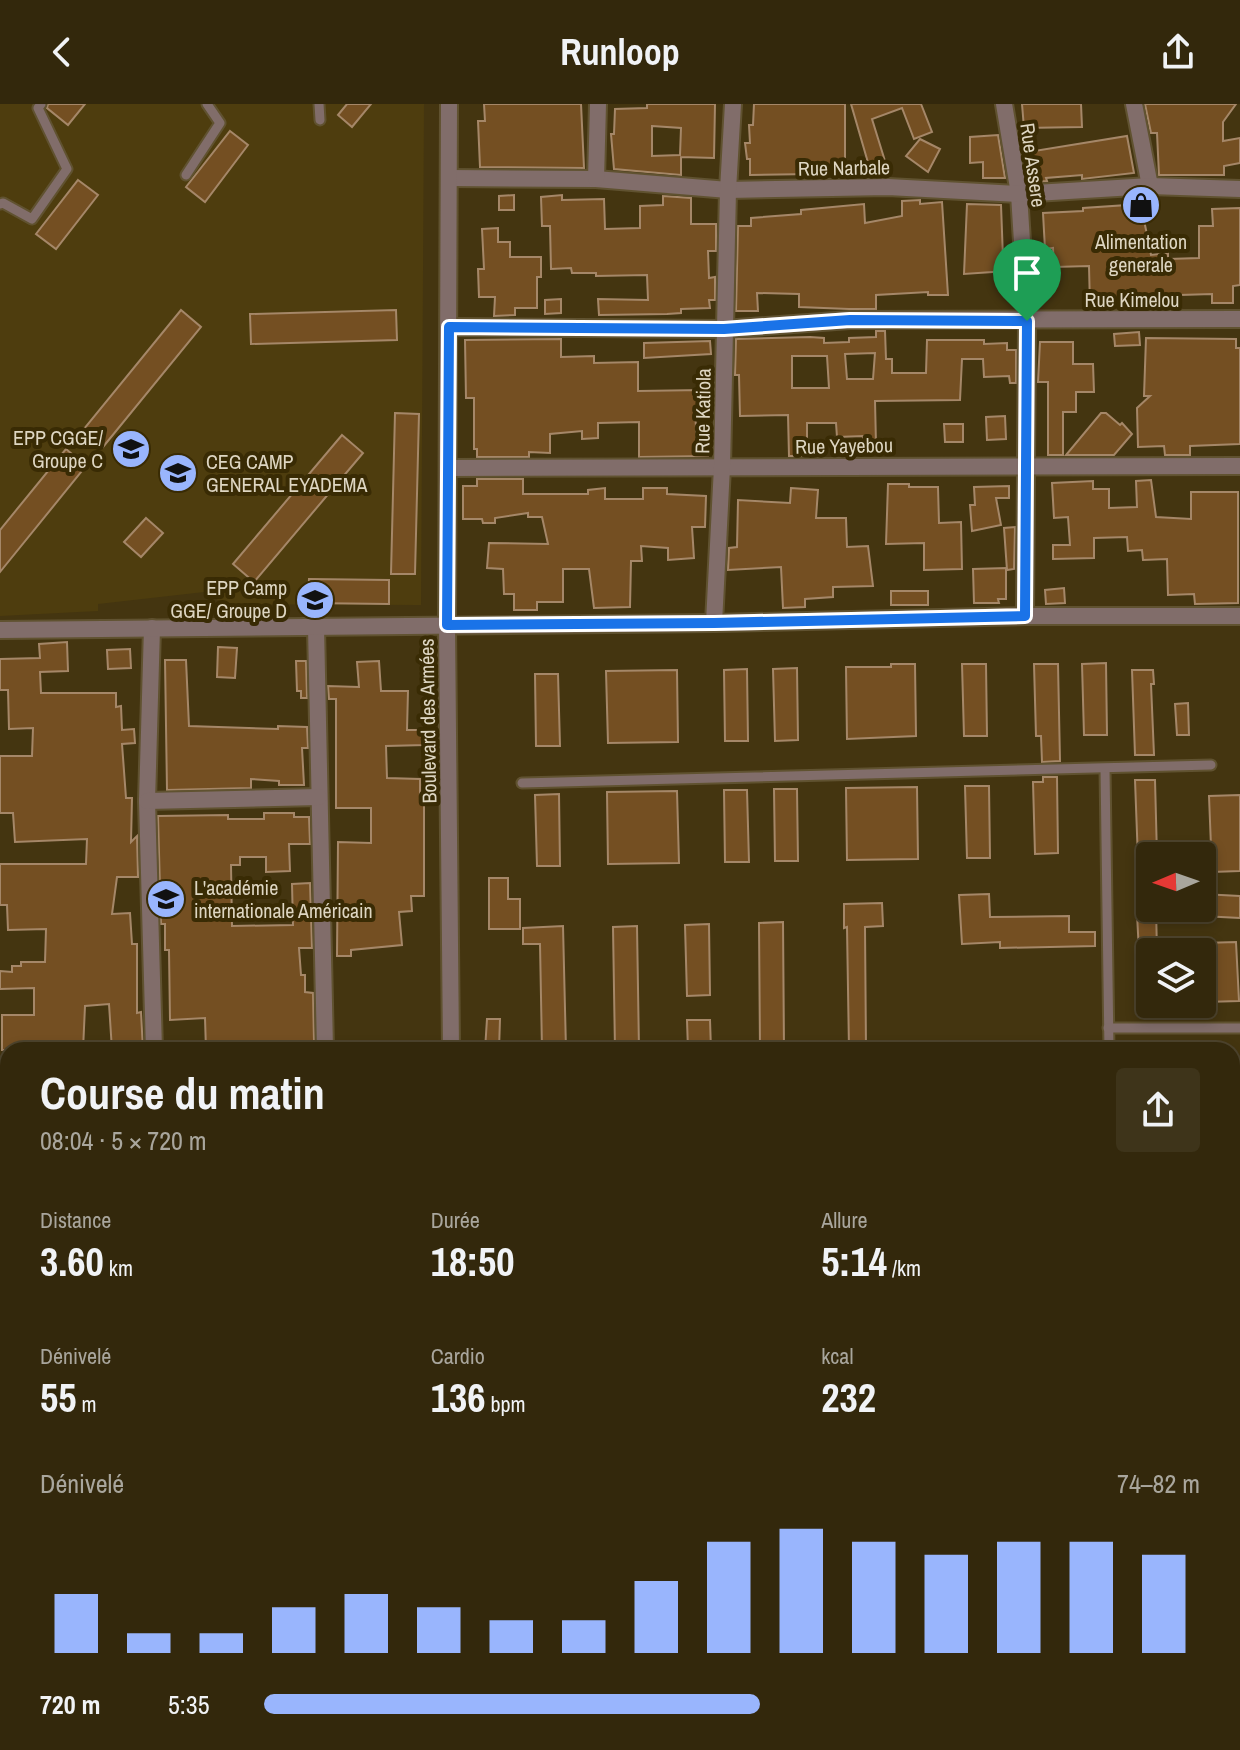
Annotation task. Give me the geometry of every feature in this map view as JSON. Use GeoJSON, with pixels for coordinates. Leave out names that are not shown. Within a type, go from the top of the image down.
{"type":"FeatureCollection","features":[{"type":"Feature","properties":{"kind":"street","name":"Boulevard des Armées"},"geometry":{"type":"LineString","coordinates":[[449,104],[447,625],[451,1042]]}},
{"type":"Feature","properties":{"kind":"street"},"geometry":{"type":"LineString","coordinates":[[596,179],[598,104]]}},
{"type":"Feature","properties":{"kind":"street","name":"Rue Katiola"},"geometry":{"type":"LineString","coordinates":[[714,623],[733,104]]}},
{"type":"Feature","properties":{"kind":"street","name":"Rue Assere"},"geometry":{"type":"LineString","coordinates":[[1004,104],[1019,194],[1027,321],[1025,616]]}},
{"type":"Feature","properties":{"kind":"street"},"geometry":{"type":"LineString","coordinates":[[1134,104],[1150,186]]}},
{"type":"Feature","properties":{"kind":"street","name":"Rue Narbale"},"geometry":{"type":"LineString","coordinates":[[449,178],[596,179],[728,190],[888,187],[1019,194],[1150,186],[1240,189]]}},
{"type":"Feature","properties":{"kind":"street","name":"Rue Kimelou"},"geometry":{"type":"LineString","coordinates":[[449,327],[724,329],[850,320],[1240,319]]}},
{"type":"Feature","properties":{"kind":"street","name":"Rue Yayebou"},"geometry":{"type":"LineString","coordinates":[[448,468],[1026,464],[1240,466]]}},
{"type":"Feature","properties":{"kind":"street"},"geometry":{"type":"LineString","coordinates":[[0,630],[714,623],[1025,616],[1240,616]]}},
{"type":"Feature","properties":{"kind":"street"},"geometry":{"type":"LineString","coordinates":[[316,627],[325,1042]]}},
{"type":"Feature","properties":{"kind":"street"},"geometry":{"type":"LineString","coordinates":[[152,628],[147,801],[154,1042]]}},
{"type":"Feature","properties":{"kind":"street"},"geometry":{"type":"LineString","coordinates":[[147,801],[319,797]]}},
{"type":"Feature","properties":{"kind":"lane"},"geometry":{"type":"LineString","coordinates":[[0,204],[32,219],[67,169],[38,108],[41,104]]}},
{"type":"Feature","properties":{"kind":"lane"},"geometry":{"type":"LineString","coordinates":[[186,175],[220,123],[207,104]]}},
{"type":"Feature","properties":{"kind":"lane"},"geometry":{"type":"LineString","coordinates":[[319,104],[320,120]]}},
{"type":"Feature","properties":{"kind":"lane"},"geometry":{"type":"LineString","coordinates":[[522,783],[1211,765]]}},
{"type":"Feature","properties":{"kind":"lane"},"geometry":{"type":"LineString","coordinates":[[1105,769],[1109,1042]]}},
{"type":"Feature","properties":{"kind":"lane"},"geometry":{"type":"LineString","coordinates":[[1108,1028],[1240,1028]]}},
{"type":"Feature","properties":{"kind":"shaded area"},"geometry":{"type":"Polygon","coordinates":[[[0,104],[424,104],[421,605],[225,604],[204,592],[98,604],[98,611],[0,616],[0,104]]]}},
{"type":"Feature","properties":{"kind":"building"},"geometry":{"type":"Polygon","coordinates":[[[48,104],[85,104],[68,125],[47,108],[48,104]]]}},
{"type":"Feature","properties":{"kind":"building"},"geometry":{"type":"Polygon","coordinates":[[[347,104],[371,104],[352,127],[338,115],[347,104]]]}},
{"type":"Feature","properties":{"kind":"building"},"geometry":{"type":"Polygon","coordinates":[[[484,104],[581,104],[584,168],[480,167],[478,121],[485,121],[484,104]]]}},
{"type":"Feature","properties":{"kind":"building"},"geometry":{"type":"Polygon","coordinates":[[[647,104],[715,104],[714,158],[681,157],[681,175],[614,169],[611,134],[614,134],[615,109],[647,108],[647,104]],[[652,126],[652,156],[680,155],[681,128],[652,126]]]}},
{"type":"Feature","properties":{"kind":"building"},"geometry":{"type":"Polygon","coordinates":[[[754,104],[845,104],[845,167],[812,167],[812,174],[750,175],[750,159],[747,159],[745,143],[750,143],[749,125],[753,125],[754,104]]]}},
{"type":"Feature","properties":{"kind":"building"},"geometry":{"type":"Polygon","coordinates":[[[851,104],[921,104],[932,132],[914,139],[902,108],[872,119],[885,161],[869,166],[851,104]]]}},
{"type":"Feature","properties":{"kind":"building"},"geometry":{"type":"Polygon","coordinates":[[[1022,104],[1081,104],[1082,127],[1024,128],[1022,104]]]}},
{"type":"Feature","properties":{"kind":"building"},"geometry":{"type":"Polygon","coordinates":[[[1145,104],[1236,104],[1223,122],[1223,141],[1240,138],[1240,163],[1224,166],[1224,175],[1159,175],[1157,133],[1151,133],[1145,104]]]}},
{"type":"Feature","properties":{"kind":"building"},"geometry":{"type":"Polygon","coordinates":[[[230,131],[248,145],[205,202],[186,187],[230,131]]]}},
{"type":"Feature","properties":{"kind":"building"},"geometry":{"type":"Polygon","coordinates":[[[998,135],[1005,178],[983,178],[983,162],[970,163],[970,137],[998,135]]]}},
{"type":"Feature","properties":{"kind":"building"},"geometry":{"type":"Polygon","coordinates":[[[1127,136],[1134,173],[1082,179],[1082,175],[1046,178],[1047,181],[1032,182],[1028,152],[1127,136]]]}},
{"type":"Feature","properties":{"kind":"building"},"geometry":{"type":"Polygon","coordinates":[[[920,139],[940,149],[928,172],[906,156],[920,139]]]}},
{"type":"Feature","properties":{"kind":"building"},"geometry":{"type":"Polygon","coordinates":[[[78,180],[98,195],[56,249],[36,234],[78,180]]]}},
{"type":"Feature","properties":{"kind":"building"},"geometry":{"type":"Polygon","coordinates":[[[514,195],[514,210],[499,210],[499,196],[514,195]]]}},
{"type":"Feature","properties":{"kind":"building"},"geometry":{"type":"Polygon","coordinates":[[[562,195],[562,200],[604,199],[605,229],[640,228],[640,206],[663,205],[663,196],[691,198],[691,224],[716,224],[716,251],[708,251],[709,278],[715,277],[715,300],[709,300],[710,308],[681,309],[681,313],[667,314],[599,315],[598,299],[648,300],[647,275],[596,276],[596,273],[572,273],[571,268],[551,269],[550,226],[542,226],[541,197],[562,195]]]}},
{"type":"Feature","properties":{"kind":"building"},"geometry":{"type":"Polygon","coordinates":[[[920,200],[920,204],[942,202],[948,295],[928,295],[928,292],[876,295],[876,309],[849,309],[799,307],[799,294],[757,293],[758,311],[736,311],[738,226],[751,226],[751,218],[864,204],[865,223],[902,216],[902,201],[920,200]]]}},
{"type":"Feature","properties":{"kind":"building"},"geometry":{"type":"Polygon","coordinates":[[[1140,200],[1151,255],[1168,253],[1168,259],[1199,258],[1199,226],[1213,226],[1212,209],[1240,208],[1240,285],[1233,286],[1233,303],[1212,303],[1212,294],[1180,295],[1181,308],[1165,308],[1165,301],[1090,306],[1089,266],[1054,267],[1053,248],[1045,249],[1043,213],[1083,211],[1083,208],[1127,205],[1127,201],[1140,200]]]}},
{"type":"Feature","properties":{"kind":"building"},"geometry":{"type":"Polygon","coordinates":[[[967,204],[1001,205],[1003,258],[1006,258],[1007,271],[964,274],[967,204]]]}},
{"type":"Feature","properties":{"kind":"building"},"geometry":{"type":"Polygon","coordinates":[[[498,228],[498,242],[510,242],[510,257],[541,257],[541,277],[537,277],[537,308],[515,308],[515,315],[494,316],[495,297],[479,297],[478,269],[484,269],[482,229],[498,228]]]}},
{"type":"Feature","properties":{"kind":"building"},"geometry":{"type":"Polygon","coordinates":[[[561,299],[561,313],[545,314],[545,300],[561,299]]]}},
{"type":"Feature","properties":{"kind":"building"},"geometry":{"type":"Polygon","coordinates":[[[181,310],[201,327],[103,447],[83,430],[181,310]]]}},
{"type":"Feature","properties":{"kind":"building"},"geometry":{"type":"Polygon","coordinates":[[[396,310],[397,340],[251,344],[250,314],[396,310]]]}},
{"type":"Feature","properties":{"kind":"building"},"geometry":{"type":"Polygon","coordinates":[[[876,331],[885,331],[886,359],[892,359],[892,373],[926,373],[927,340],[1007,343],[1007,350],[1016,350],[1016,383],[1010,383],[1009,376],[984,377],[983,359],[962,359],[960,400],[875,401],[876,444],[863,444],[863,436],[837,437],[836,423],[807,423],[807,456],[789,456],[788,415],[740,416],[739,375],[735,375],[736,339],[810,337],[824,338],[824,343],[876,337],[876,331]],[[875,353],[845,354],[847,379],[873,379],[875,353]],[[792,356],[792,388],[829,388],[827,356],[792,356]]]}},
{"type":"Feature","properties":{"kind":"building"},"geometry":{"type":"Polygon","coordinates":[[[1139,332],[1140,345],[1115,346],[1114,334],[1139,332]]]}},
{"type":"Feature","properties":{"kind":"building"},"geometry":{"type":"Polygon","coordinates":[[[1146,338],[1236,339],[1236,348],[1240,348],[1240,444],[1190,446],[1190,455],[1165,455],[1164,446],[1138,447],[1137,408],[1150,396],[1144,396],[1146,338]]]}},
{"type":"Feature","properties":{"kind":"building"},"geometry":{"type":"Polygon","coordinates":[[[561,339],[561,357],[594,356],[594,363],[638,362],[638,391],[702,390],[702,409],[695,410],[697,446],[707,446],[708,456],[639,457],[639,422],[598,423],[598,438],[582,439],[582,431],[550,434],[550,453],[529,452],[529,457],[477,457],[477,449],[474,449],[474,398],[466,398],[465,340],[561,339]]]}},
{"type":"Feature","properties":{"kind":"building"},"geometry":{"type":"Polygon","coordinates":[[[710,341],[711,354],[644,358],[644,343],[710,341]]]}},
{"type":"Feature","properties":{"kind":"building"},"geometry":{"type":"Polygon","coordinates":[[[1040,342],[1073,342],[1073,364],[1093,364],[1094,392],[1076,392],[1076,412],[1063,412],[1063,455],[1048,455],[1048,382],[1038,382],[1040,342]]]}},
{"type":"Feature","properties":{"kind":"building"},"geometry":{"type":"Polygon","coordinates":[[[395,413],[419,414],[415,574],[391,574],[395,413]]]}},
{"type":"Feature","properties":{"kind":"building"},"geometry":{"type":"Polygon","coordinates":[[[1101,413],[1106,413],[1120,425],[1122,423],[1132,434],[1114,455],[1066,455],[1101,413]]]}},
{"type":"Feature","properties":{"kind":"building"},"geometry":{"type":"Polygon","coordinates":[[[1005,416],[1006,439],[987,440],[986,417],[1005,416]]]}},
{"type":"Feature","properties":{"kind":"building"},"geometry":{"type":"Polygon","coordinates":[[[944,424],[963,424],[963,442],[945,442],[944,424]]]}},
{"type":"Feature","properties":{"kind":"building"},"geometry":{"type":"Polygon","coordinates":[[[342,435],[363,453],[254,582],[233,564],[342,435]]]}},
{"type":"Feature","properties":{"kind":"building"},"geometry":{"type":"Polygon","coordinates":[[[66,449],[86,466],[0,572],[0,530],[66,449]]]}},
{"type":"Feature","properties":{"kind":"building"},"geometry":{"type":"Polygon","coordinates":[[[477,479],[523,479],[523,494],[588,494],[588,490],[605,488],[605,499],[643,499],[643,488],[667,488],[667,494],[706,496],[705,527],[692,527],[694,558],[668,560],[668,548],[641,546],[642,561],[631,561],[630,607],[594,608],[589,569],[563,569],[563,602],[537,602],[537,610],[514,610],[514,594],[504,594],[503,569],[487,568],[489,543],[548,544],[542,517],[528,517],[528,513],[495,518],[495,523],[463,519],[463,486],[477,486],[477,479]]]}},
{"type":"Feature","properties":{"kind":"building"},"geometry":{"type":"Polygon","coordinates":[[[1151,480],[1156,517],[1191,519],[1191,492],[1238,492],[1238,603],[1195,604],[1194,594],[1168,595],[1167,559],[1143,560],[1142,550],[1128,551],[1127,537],[1094,538],[1094,558],[1053,559],[1053,545],[1070,545],[1068,517],[1054,518],[1052,483],[1093,481],[1093,489],[1109,489],[1109,508],[1137,507],[1136,481],[1151,480]]]}},
{"type":"Feature","properties":{"kind":"building"},"geometry":{"type":"Polygon","coordinates":[[[888,484],[938,487],[939,523],[961,522],[962,569],[924,570],[924,543],[886,544],[888,484]]]}},
{"type":"Feature","properties":{"kind":"building"},"geometry":{"type":"Polygon","coordinates":[[[1009,486],[1009,498],[996,498],[1001,525],[972,531],[970,505],[975,505],[974,487],[1009,486]]]}},
{"type":"Feature","properties":{"kind":"building"},"geometry":{"type":"Polygon","coordinates":[[[791,488],[818,490],[816,518],[846,518],[847,547],[868,546],[873,586],[833,587],[833,597],[805,599],[805,607],[783,608],[781,567],[728,570],[729,548],[737,547],[738,500],[790,503],[791,488]]]}},
{"type":"Feature","properties":{"kind":"building"},"geometry":{"type":"Polygon","coordinates":[[[146,518],[163,533],[141,557],[124,542],[146,518]]]}},
{"type":"Feature","properties":{"kind":"building"},"geometry":{"type":"Polygon","coordinates":[[[1015,527],[1014,569],[1007,570],[1004,528],[1015,527]]]}},
{"type":"Feature","properties":{"kind":"building"},"geometry":{"type":"Polygon","coordinates":[[[1006,568],[1006,599],[998,599],[999,603],[974,603],[973,569],[1006,568]]]}},
{"type":"Feature","properties":{"kind":"building"},"geometry":{"type":"Polygon","coordinates":[[[309,579],[389,580],[389,604],[308,603],[309,579]]]}},
{"type":"Feature","properties":{"kind":"building"},"geometry":{"type":"Polygon","coordinates":[[[1064,588],[1065,603],[1046,604],[1045,590],[1064,588]]]}},
{"type":"Feature","properties":{"kind":"building"},"geometry":{"type":"Polygon","coordinates":[[[891,591],[928,591],[928,605],[891,605],[891,591]]]}},
{"type":"Feature","properties":{"kind":"building"},"geometry":{"type":"Polygon","coordinates":[[[67,642],[68,671],[40,672],[41,693],[116,693],[116,707],[121,706],[122,730],[134,729],[135,743],[122,744],[126,798],[132,798],[131,842],[137,836],[138,877],[117,877],[112,914],[130,913],[132,944],[137,944],[137,1013],[141,1012],[143,1042],[111,1042],[109,1004],[85,1006],[83,1042],[2,1042],[2,1015],[34,1015],[34,988],[0,989],[0,971],[12,972],[12,966],[21,966],[21,962],[45,962],[46,929],[8,930],[7,905],[0,905],[0,864],[86,864],[87,839],[15,842],[13,813],[0,813],[0,756],[32,756],[33,728],[9,729],[8,690],[0,690],[0,659],[40,658],[39,644],[67,642]]]}},
{"type":"Feature","properties":{"kind":"building"},"geometry":{"type":"Polygon","coordinates":[[[218,647],[237,648],[235,678],[217,677],[218,647]]]}},
{"type":"Feature","properties":{"kind":"building"},"geometry":{"type":"Polygon","coordinates":[[[130,649],[131,668],[108,669],[107,650],[130,649]]]}},
{"type":"Feature","properties":{"kind":"building"},"geometry":{"type":"Polygon","coordinates":[[[165,660],[186,660],[189,726],[307,727],[308,748],[302,748],[304,785],[279,785],[279,781],[251,779],[251,788],[167,790],[165,660]]]}},
{"type":"Feature","properties":{"kind":"building"},"geometry":{"type":"Polygon","coordinates":[[[296,661],[306,661],[307,698],[301,698],[301,691],[297,691],[296,661]]]}},
{"type":"Feature","properties":{"kind":"building"},"geometry":{"type":"Polygon","coordinates":[[[379,661],[381,691],[408,691],[407,730],[424,730],[425,745],[386,746],[387,778],[420,779],[420,803],[424,803],[424,896],[411,896],[412,911],[399,912],[402,945],[351,950],[351,956],[337,956],[338,842],[371,843],[371,808],[336,808],[336,699],[329,699],[328,686],[359,687],[357,662],[379,661]]]}},
{"type":"Feature","properties":{"kind":"building"},"geometry":{"type":"Polygon","coordinates":[[[1106,663],[1107,735],[1084,735],[1082,664],[1106,663]]]}},
{"type":"Feature","properties":{"kind":"building"},"geometry":{"type":"Polygon","coordinates":[[[891,664],[915,664],[916,736],[847,739],[846,667],[891,667],[891,664]]]}},
{"type":"Feature","properties":{"kind":"building"},"geometry":{"type":"Polygon","coordinates":[[[962,664],[986,664],[987,736],[964,736],[962,664]]]}},
{"type":"Feature","properties":{"kind":"building"},"geometry":{"type":"Polygon","coordinates":[[[1034,664],[1058,664],[1060,761],[1042,762],[1041,736],[1036,736],[1034,664]]]}},
{"type":"Feature","properties":{"kind":"building"},"geometry":{"type":"Polygon","coordinates":[[[797,668],[798,740],[775,741],[773,669],[797,668]]]}},
{"type":"Feature","properties":{"kind":"building"},"geometry":{"type":"Polygon","coordinates":[[[747,669],[748,741],[725,741],[724,670],[747,669]]]}},
{"type":"Feature","properties":{"kind":"building"},"geometry":{"type":"Polygon","coordinates":[[[677,670],[678,742],[608,743],[606,671],[677,670]]]}},
{"type":"Feature","properties":{"kind":"building"},"geometry":{"type":"Polygon","coordinates":[[[1132,670],[1153,670],[1154,755],[1135,755],[1132,670]]]}},
{"type":"Feature","properties":{"kind":"building"},"geometry":{"type":"Polygon","coordinates":[[[535,674],[558,674],[560,746],[536,746],[535,674]]]}},
{"type":"Feature","properties":{"kind":"building"},"geometry":{"type":"Polygon","coordinates":[[[1188,703],[1189,735],[1177,735],[1175,704],[1188,703]]]}},
{"type":"Feature","properties":{"kind":"building"},"geometry":{"type":"Polygon","coordinates":[[[1043,777],[1057,777],[1058,853],[1035,854],[1033,782],[1043,782],[1043,777]]]}},
{"type":"Feature","properties":{"kind":"building"},"geometry":{"type":"Polygon","coordinates":[[[1135,780],[1155,780],[1157,842],[1137,842],[1135,780]]]}},
{"type":"Feature","properties":{"kind":"building"},"geometry":{"type":"Polygon","coordinates":[[[965,786],[989,786],[990,858],[967,858],[965,786]]]}},
{"type":"Feature","properties":{"kind":"building"},"geometry":{"type":"Polygon","coordinates":[[[917,787],[918,859],[847,860],[846,788],[917,787]]]}},
{"type":"Feature","properties":{"kind":"building"},"geometry":{"type":"Polygon","coordinates":[[[774,789],[797,789],[798,861],[775,861],[774,789]]]}},
{"type":"Feature","properties":{"kind":"building"},"geometry":{"type":"Polygon","coordinates":[[[724,790],[747,790],[749,862],[725,862],[724,790]]]}},
{"type":"Feature","properties":{"kind":"building"},"geometry":{"type":"Polygon","coordinates":[[[677,791],[679,863],[608,864],[607,792],[677,791]]]}},
{"type":"Feature","properties":{"kind":"building"},"geometry":{"type":"Polygon","coordinates":[[[559,794],[560,866],[537,866],[535,795],[559,794]]]}},
{"type":"Feature","properties":{"kind":"building"},"geometry":{"type":"Polygon","coordinates":[[[1240,795],[1240,871],[1216,872],[1216,842],[1211,842],[1209,796],[1240,795]]]}},
{"type":"Feature","properties":{"kind":"building"},"geometry":{"type":"Polygon","coordinates":[[[264,813],[294,813],[294,817],[309,817],[310,844],[289,844],[290,871],[266,872],[266,857],[240,857],[240,865],[231,865],[232,926],[293,925],[292,884],[310,883],[312,948],[299,948],[305,992],[313,993],[314,1042],[206,1042],[205,1018],[170,1020],[169,950],[165,950],[165,924],[161,924],[158,816],[228,815],[228,819],[264,819],[264,813]]]}},
{"type":"Feature","properties":{"kind":"building"},"geometry":{"type":"Polygon","coordinates":[[[489,878],[508,878],[508,899],[520,899],[520,929],[489,929],[489,878]]]}},
{"type":"Feature","properties":{"kind":"building"},"geometry":{"type":"Polygon","coordinates":[[[989,894],[990,917],[1069,916],[1069,932],[1095,932],[1095,946],[1000,948],[1000,942],[962,944],[959,895],[989,894]]]}},
{"type":"Feature","properties":{"kind":"building"},"geometry":{"type":"Polygon","coordinates":[[[1216,895],[1240,896],[1240,918],[1216,917],[1216,895]]]}},
{"type":"Feature","properties":{"kind":"building"},"geometry":{"type":"Polygon","coordinates":[[[882,903],[883,926],[865,927],[866,1042],[849,1042],[844,904],[882,903]]]}},
{"type":"Feature","properties":{"kind":"building"},"geometry":{"type":"Polygon","coordinates":[[[783,922],[784,1042],[760,1042],[759,923],[783,922]]]}},
{"type":"Feature","properties":{"kind":"building"},"geometry":{"type":"Polygon","coordinates":[[[1137,922],[1156,922],[1157,938],[1138,938],[1137,922]]]}},
{"type":"Feature","properties":{"kind":"building"},"geometry":{"type":"Polygon","coordinates":[[[709,924],[710,995],[687,996],[685,925],[709,924]]]}},
{"type":"Feature","properties":{"kind":"building"},"geometry":{"type":"Polygon","coordinates":[[[563,926],[566,1042],[542,1042],[540,944],[523,944],[523,928],[563,926]]]}},
{"type":"Feature","properties":{"kind":"building"},"geometry":{"type":"Polygon","coordinates":[[[637,926],[639,1042],[615,1042],[613,927],[637,926]]]}},
{"type":"Feature","properties":{"kind":"building"},"geometry":{"type":"Polygon","coordinates":[[[1236,942],[1239,1001],[1216,1002],[1216,943],[1236,942]]]}},
{"type":"Feature","properties":{"kind":"building"},"geometry":{"type":"Polygon","coordinates":[[[487,1019],[500,1019],[499,1042],[486,1042],[487,1019]]]}},
{"type":"Feature","properties":{"kind":"building"},"geometry":{"type":"Polygon","coordinates":[[[687,1020],[710,1020],[711,1042],[688,1042],[687,1020]]]}},
{"type":"Feature","properties":{"kind":"place","name":"Alimentation generale"},"geometry":{"type":"Point","coordinates":[1141,205]}},
{"type":"Feature","properties":{"kind":"place","name":"EPP CGGE/ Groupe C"},"geometry":{"type":"Point","coordinates":[131,449]}},
{"type":"Feature","properties":{"kind":"place","name":"CEG CAMP GENERAL EYADEMA"},"geometry":{"type":"Point","coordinates":[178,473]}},
{"type":"Feature","properties":{"kind":"place","name":"EPP Camp GGE/ Groupe D"},"geometry":{"type":"Point","coordinates":[315,600]}},
{"type":"Feature","properties":{"kind":"place","name":"L'académie internationale Américain"},"geometry":{"type":"Point","coordinates":[166,899]}},
{"type":"Feature","properties":{"kind":"route"},"geometry":{"type":"LineString","coordinates":[[850,320],[1027,321],[1025,616],[447,625],[449,327],[724,329],[850,320]]}}]}
